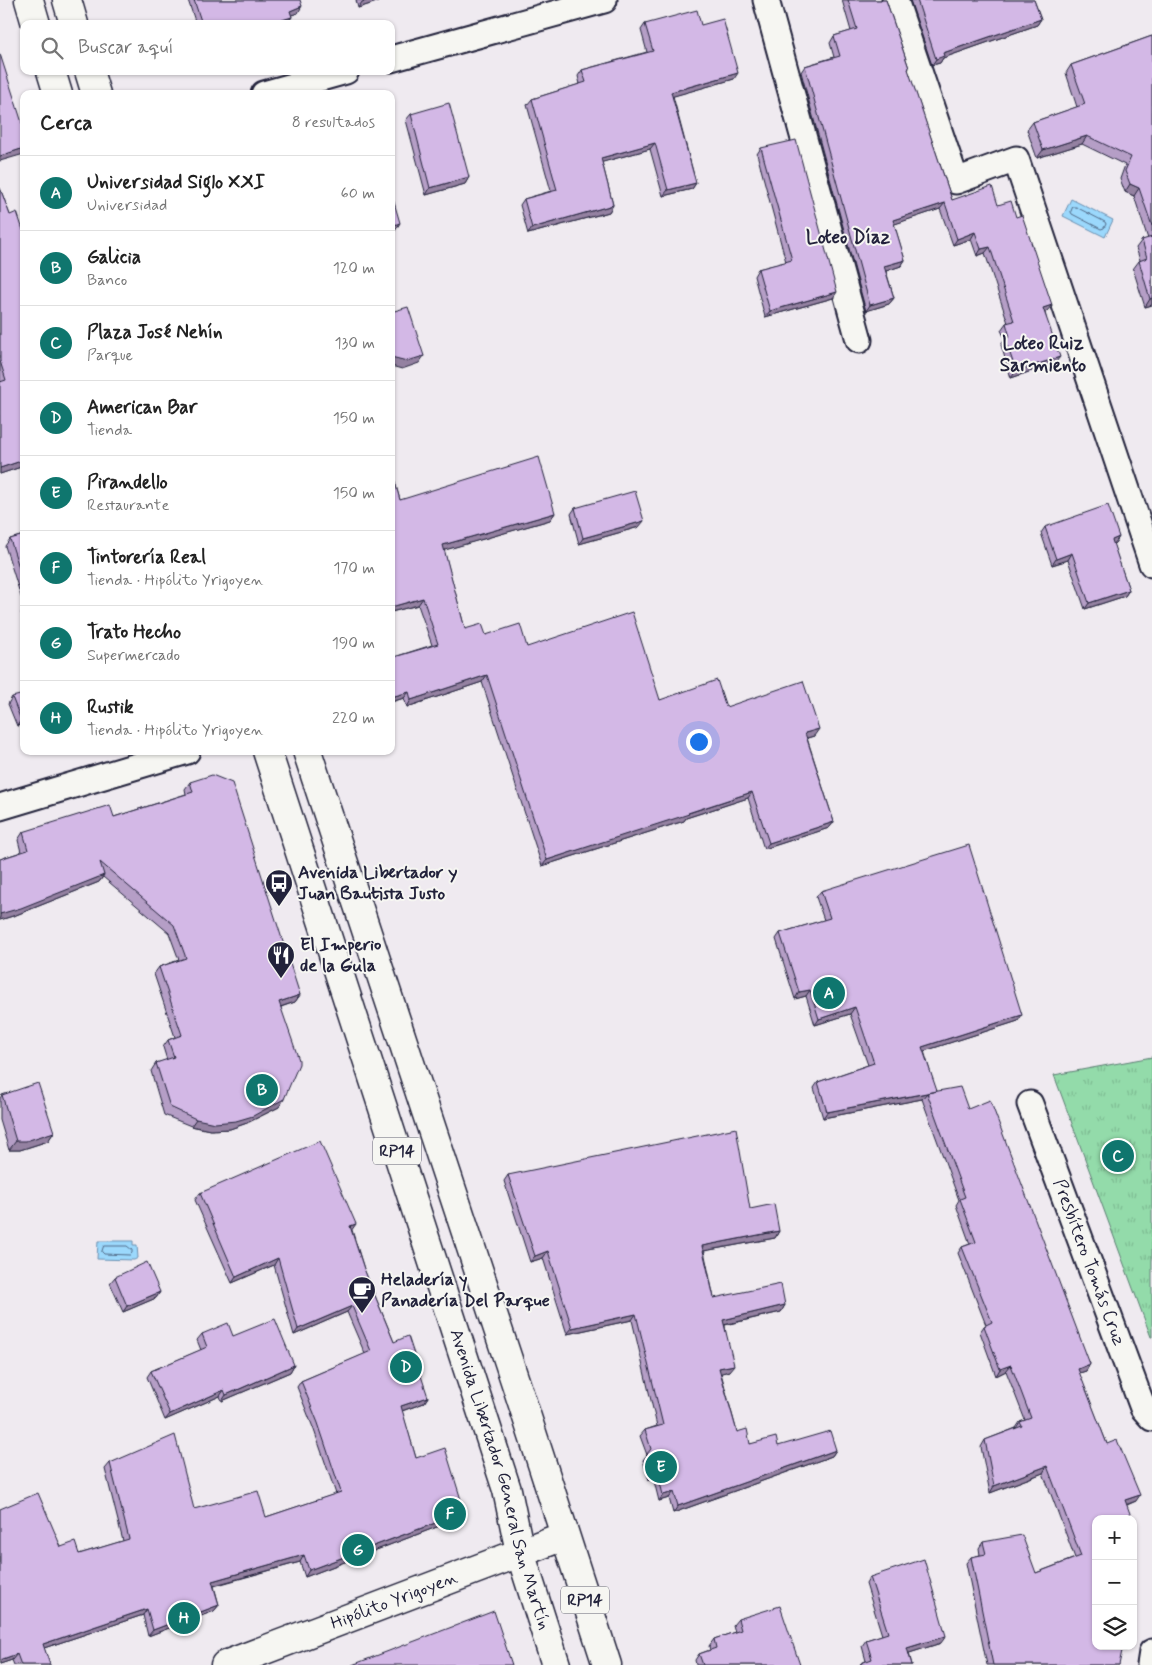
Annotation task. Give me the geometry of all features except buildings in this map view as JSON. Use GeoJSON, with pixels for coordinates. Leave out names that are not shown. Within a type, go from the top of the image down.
{"type":"FeatureCollection","features":[{"type":"Feature","properties":{"kind":"main road"},"geometry":{"type":"LineString","coordinates":[[29,0],[35,20]]}},
{"type":"Feature","properties":{"kind":"main road"},"geometry":{"type":"LineString","coordinates":[[66,0],[73,20]]}},
{"type":"Feature","properties":{"kind":"main road"},"geometry":{"type":"LineString","coordinates":[[52,75],[57,90]]}},
{"type":"Feature","properties":{"kind":"main road"},"geometry":{"type":"LineString","coordinates":[[90,75],[95,90]]}},
{"type":"Feature","properties":{"kind":"main road","name":"Avenida Libertador General San Martín"},"geometry":{"type":"LineString","coordinates":[[268,755],[507,1490],[520,1552],[556,1665]]}},
{"type":"Feature","properties":{"kind":"main road","name":"RP14"},"geometry":{"type":"LineString","coordinates":[[308,755],[607,1665]]}},
{"type":"Feature","properties":{"kind":"main road","name":"Hipólito Yrigoyen"},"geometry":{"type":"LineString","coordinates":[[225,1665],[564,1536]]}},
{"type":"Feature","properties":{"kind":"street"},"geometry":{"type":"LineString","coordinates":[[395,58],[604,0]]}},
{"type":"Feature","properties":{"kind":"street"},"geometry":{"type":"LineString","coordinates":[[766,0],[858,340]]}},
{"type":"Feature","properties":{"kind":"street"},"geometry":{"type":"LineString","coordinates":[[895,0],[956,181],[1016,159],[1152,564]]}},
{"type":"Feature","properties":{"kind":"street"},"geometry":{"type":"LineString","coordinates":[[278,90],[332,75]]}},
{"type":"Feature","properties":{"kind":"street"},"geometry":{"type":"LineString","coordinates":[[0,807],[174,755]]}},
{"type":"Feature","properties":{"kind":"street","name":"Presbítero Tomás Cruz"},"geometry":{"type":"LineString","coordinates":[[1030,1104],[1143,1408],[1152,1418]]}},
{"type":"Feature","properties":{"kind":"street"},"geometry":{"type":"LineString","coordinates":[[1150,1665],[1152,1652]]}},
{"type":"Feature","properties":{"kind":"green space"},"geometry":{"type":"Polygon","coordinates":[[[1152,1057],[1152,1337],[1151,1337],[1054,1075],[1152,1057]]]}},
{"type":"Feature","properties":{"kind":"water"},"geometry":{"type":"Polygon","coordinates":[[[1071,199],[1113,220],[1105,237],[1063,216],[1071,199]]]}},
{"type":"Feature","properties":{"kind":"water"},"geometry":{"type":"Polygon","coordinates":[[[98,1241],[133,1241],[133,1245],[137,1245],[138,1258],[134,1260],[97,1259],[98,1241]]]}},
{"type":"Feature","properties":{"kind":"place","name":"Avenida Libertador y Juan Bautista Justo"},"geometry":{"type":"Point","coordinates":[279,907]}},
{"type":"Feature","properties":{"kind":"place","name":"El Imperio de la Gula"},"geometry":{"type":"Point","coordinates":[281,979]}},
{"type":"Feature","properties":{"kind":"place","name":"Universidad Siglo XXI"},"geometry":{"type":"Point","coordinates":[829,993]}},
{"type":"Feature","properties":{"kind":"place","name":"Galicia"},"geometry":{"type":"Point","coordinates":[262,1090]}},
{"type":"Feature","properties":{"kind":"place","name":"Plaza José Nehín"},"geometry":{"type":"Point","coordinates":[1118,1156]}},
{"type":"Feature","properties":{"kind":"place","name":"Heladería y Panadería Del Parque"},"geometry":{"type":"Point","coordinates":[362,1314]}},
{"type":"Feature","properties":{"kind":"place","name":"American Bar"},"geometry":{"type":"Point","coordinates":[406,1367]}},
{"type":"Feature","properties":{"kind":"place","name":"Pirandello"},"geometry":{"type":"Point","coordinates":[661,1467]}},
{"type":"Feature","properties":{"kind":"place","name":"Tintorería Real"},"geometry":{"type":"Point","coordinates":[450,1514]}},
{"type":"Feature","properties":{"kind":"place","name":"Trato Hecho"},"geometry":{"type":"Point","coordinates":[358,1550]}},
{"type":"Feature","properties":{"kind":"place","name":"Rustik"},"geometry":{"type":"Point","coordinates":[184,1618]}},
{"type":"Feature","properties":{"kind":"district","name":"Loteo Díaz"},"geometry":{"type":"Point","coordinates":[848,237]}},
{"type":"Feature","properties":{"kind":"district","name":"Loteo Ruiz Sarmiento"},"geometry":{"type":"Point","coordinates":[1043,354]}}]}
